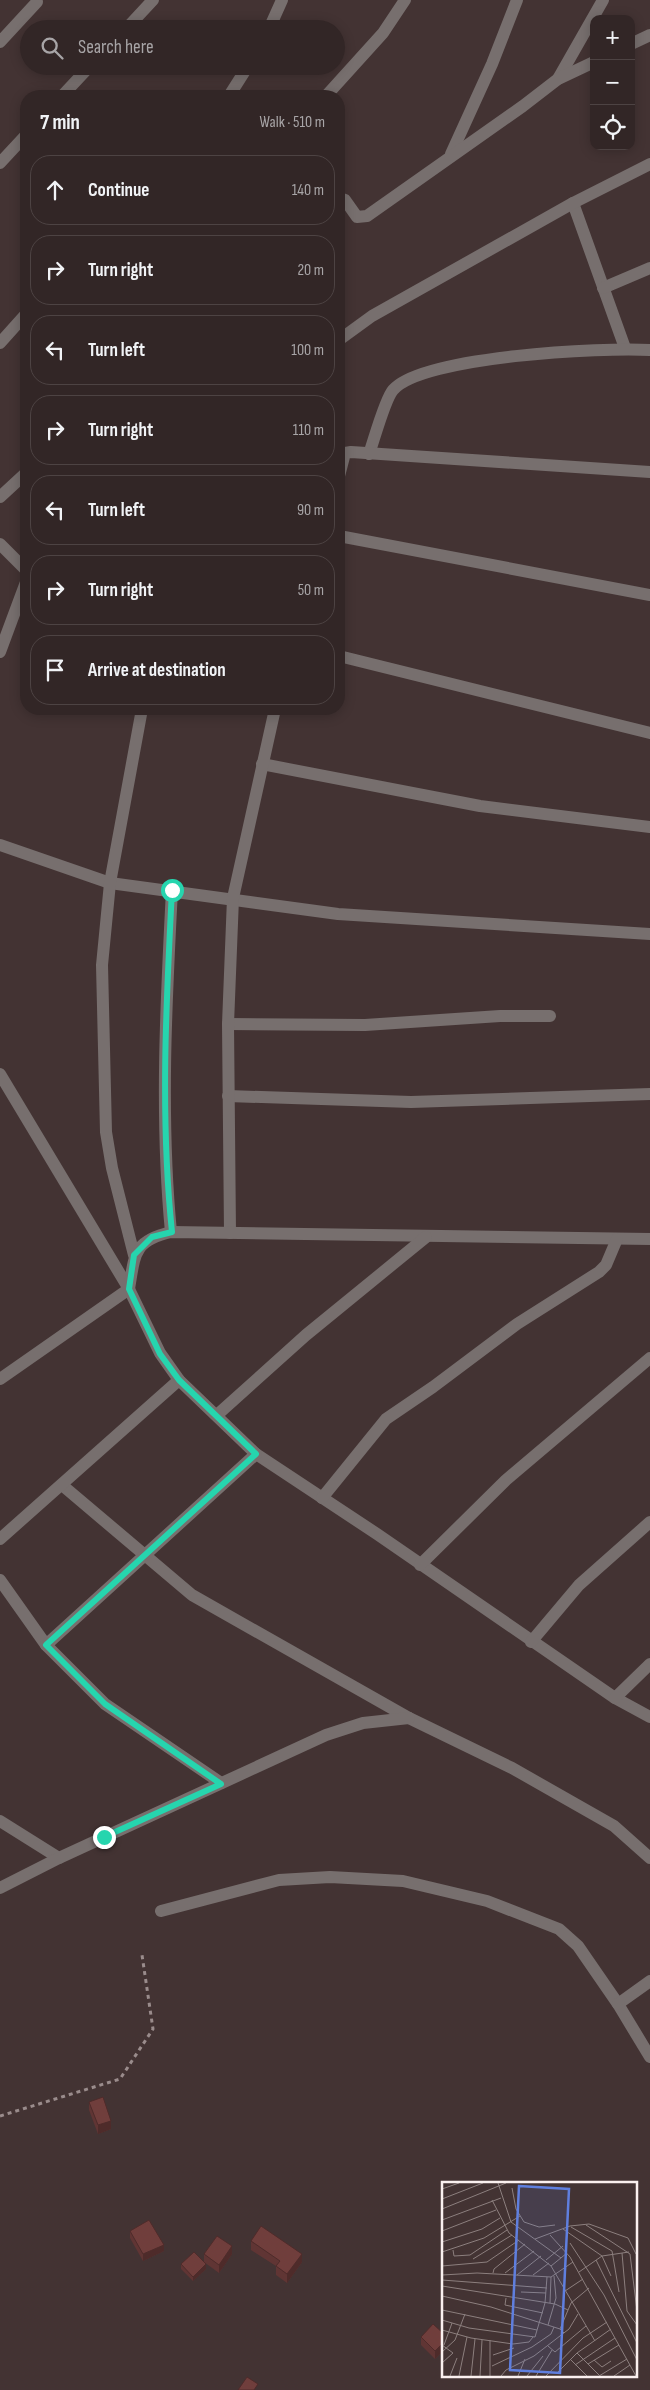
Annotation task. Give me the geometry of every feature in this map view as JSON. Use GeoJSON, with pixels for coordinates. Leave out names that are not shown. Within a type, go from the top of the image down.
{"type":"FeatureCollection","features":[{"type":"Feature","properties":{"kind":"street"},"geometry":{"type":"LineString","coordinates":[[134,20],[153,0]]}},
{"type":"Feature","properties":{"kind":"street"},"geometry":{"type":"LineString","coordinates":[[273,20],[282,0]]}},
{"type":"Feature","properties":{"kind":"street"},"geometry":{"type":"LineString","coordinates":[[331,90],[383,33],[405,0]]}},
{"type":"Feature","properties":{"kind":"street"},"geometry":{"type":"LineString","coordinates":[[451,156],[492,64],[517,0]]}},
{"type":"Feature","properties":{"kind":"street"},"geometry":{"type":"LineString","coordinates":[[558,78],[603,0]]}},
{"type":"Feature","properties":{"kind":"street"},"geometry":{"type":"LineString","coordinates":[[20,20],[37,2]]}},
{"type":"Feature","properties":{"kind":"street"},"geometry":{"type":"LineString","coordinates":[[0,42],[20,20]]}},
{"type":"Feature","properties":{"kind":"street"},"geometry":{"type":"LineString","coordinates":[[635,42],[650,35]]}},
{"type":"Feature","properties":{"kind":"street"},"geometry":{"type":"LineString","coordinates":[[345,202],[357,218],[362,218],[523,106],[558,78],[590,64]]}},
{"type":"Feature","properties":{"kind":"street"},"geometry":{"type":"LineString","coordinates":[[68,90],[82,75]]}},
{"type":"Feature","properties":{"kind":"street"},"geometry":{"type":"LineString","coordinates":[[233,90],[242,75]]}},
{"type":"Feature","properties":{"kind":"street"},"geometry":{"type":"LineString","coordinates":[[0,163],[20,141]]}},
{"type":"Feature","properties":{"kind":"street"},"geometry":{"type":"LineString","coordinates":[[345,336],[372,316],[573,203],[650,164]]}},
{"type":"Feature","properties":{"kind":"street"},"geometry":{"type":"LineString","coordinates":[[573,203],[625,348]]}},
{"type":"Feature","properties":{"kind":"street"},"geometry":{"type":"LineString","coordinates":[[603,288],[650,268]]}},
{"type":"Feature","properties":{"kind":"street"},"geometry":{"type":"LineString","coordinates":[[0,344],[20,321]]}},
{"type":"Feature","properties":{"kind":"street"},"geometry":{"type":"LineString","coordinates":[[369,454],[391,391],[413,377],[460,364],[504,358],[625,348],[650,350]]}},
{"type":"Feature","properties":{"kind":"street"},"geometry":{"type":"LineString","coordinates":[[345,454],[351,452],[650,472]]}},
{"type":"Feature","properties":{"kind":"street"},"geometry":{"type":"LineString","coordinates":[[0,497],[20,479]]}},
{"type":"Feature","properties":{"kind":"street"},"geometry":{"type":"LineString","coordinates":[[345,537],[650,595]]}},
{"type":"Feature","properties":{"kind":"street"},"geometry":{"type":"LineString","coordinates":[[0,544],[20,564]]}},
{"type":"Feature","properties":{"kind":"street"},"geometry":{"type":"LineString","coordinates":[[0,652],[20,598]]}},
{"type":"Feature","properties":{"kind":"street"},"geometry":{"type":"LineString","coordinates":[[345,657],[650,733]]}},
{"type":"Feature","properties":{"kind":"street"},"geometry":{"type":"LineString","coordinates":[[0,1378],[129,1289],[134,1255],[112,1168],[106,1132],[102,965],[110,882],[141,715]]}},
{"type":"Feature","properties":{"kind":"street"},"geometry":{"type":"LineString","coordinates":[[230,1233],[228,1024],[233,898],[273,715]]}},
{"type":"Feature","properties":{"kind":"street"},"geometry":{"type":"LineString","coordinates":[[262,764],[480,806],[650,826]]}},
{"type":"Feature","properties":{"kind":"street"},"geometry":{"type":"LineString","coordinates":[[0,845],[110,882],[338,914],[650,934]]}},
{"type":"Feature","properties":{"kind":"street"},"geometry":{"type":"LineString","coordinates":[[172,890],[164,1092],[166,1173],[172,1232]]}},
{"type":"Feature","properties":{"kind":"street"},"geometry":{"type":"LineString","coordinates":[[228,1024],[355,1025],[500,1016],[550,1016]]}},
{"type":"Feature","properties":{"kind":"street"},"geometry":{"type":"LineString","coordinates":[[0,1074],[129,1289],[160,1354],[179,1380],[256,1454],[420,1564],[531,1642],[615,1698],[650,1717]]}},
{"type":"Feature","properties":{"kind":"street"},"geometry":{"type":"LineString","coordinates":[[228,1096],[411,1102],[650,1094]]}},
{"type":"Feature","properties":{"kind":"street"},"geometry":{"type":"LineString","coordinates":[[134,1255],[152,1237],[172,1232],[650,1239]]}},
{"type":"Feature","properties":{"kind":"street"},"geometry":{"type":"LineString","coordinates":[[217,1415],[306,1335],[426,1237]]}},
{"type":"Feature","properties":{"kind":"street"},"geometry":{"type":"LineString","coordinates":[[322,1498],[386,1419],[433,1387],[517,1324],[598,1272],[606,1265],[617,1239]]}},
{"type":"Feature","properties":{"kind":"street"},"geometry":{"type":"LineString","coordinates":[[420,1564],[506,1480],[650,1358]]}},
{"type":"Feature","properties":{"kind":"street"},"geometry":{"type":"LineString","coordinates":[[0,1538],[179,1380]]}},
{"type":"Feature","properties":{"kind":"street"},"geometry":{"type":"LineString","coordinates":[[46,1645],[142,1555],[256,1454]]}},
{"type":"Feature","properties":{"kind":"street"},"geometry":{"type":"LineString","coordinates":[[62,1485],[142,1555],[192,1595],[409,1718],[512,1768],[614,1826],[650,1858]]}},
{"type":"Feature","properties":{"kind":"street"},"geometry":{"type":"LineString","coordinates":[[531,1642],[579,1585],[650,1522]]}},
{"type":"Feature","properties":{"kind":"street"},"geometry":{"type":"LineString","coordinates":[[0,1580],[46,1645],[105,1704],[221,1784]]}},
{"type":"Feature","properties":{"kind":"street"},"geometry":{"type":"LineString","coordinates":[[615,1698],[650,1664]]}},
{"type":"Feature","properties":{"kind":"street"},"geometry":{"type":"LineString","coordinates":[[0,1888],[59,1858],[326,1735],[363,1722],[409,1718]]}},
{"type":"Feature","properties":{"kind":"street"},"geometry":{"type":"LineString","coordinates":[[0,1822],[59,1858]]}},
{"type":"Feature","properties":{"kind":"street"},"geometry":{"type":"LineString","coordinates":[[161,1911],[279,1880],[364,1877],[403,1881],[487,1901],[558,1929],[578,1946],[618,2004],[650,2057]]}},
{"type":"Feature","properties":{"kind":"street"},"geometry":{"type":"LineString","coordinates":[[618,2004],[650,1981]]}},
{"type":"Feature","properties":{"kind":"path"},"geometry":{"type":"LineString","coordinates":[[0,2116],[120,2079],[153,2029],[142,1955]]}},
{"type":"Feature","properties":{"kind":"building"},"geometry":{"type":"Polygon","coordinates":[[[103,2097],[111,2121],[98,2125],[89,2102],[103,2097]]]}},
{"type":"Feature","properties":{"kind":"building"},"geometry":{"type":"Polygon","coordinates":[[[149,2220],[164,2245],[143,2254],[130,2231],[149,2220]]]}},
{"type":"Feature","properties":{"kind":"building"},"geometry":{"type":"Polygon","coordinates":[[[261,2226],[302,2254],[287,2274],[276,2266],[280,2261],[251,2241],[261,2226]]]}},
{"type":"Feature","properties":{"kind":"building"},"geometry":{"type":"Polygon","coordinates":[[[217,2236],[232,2246],[219,2265],[204,2254],[217,2236]]]}},
{"type":"Feature","properties":{"kind":"building"},"geometry":{"type":"Polygon","coordinates":[[[194,2252],[206,2264],[193,2277],[181,2264],[194,2252]]]}},
{"type":"Feature","properties":{"kind":"building"},"geometry":{"type":"Polygon","coordinates":[[[433,2324],[442,2332],[442,2344],[435,2351],[421,2337],[433,2324]]]}},
{"type":"Feature","properties":{"kind":"building"},"geometry":{"type":"Polygon","coordinates":[[[247,2377],[258,2384],[254,2390],[238,2390],[247,2377]]]}},
{"type":"Feature","properties":{"kind":"route"},"geometry":{"type":"LineString","coordinates":[[104,1837],[221,1784],[105,1704],[46,1645],[142,1555],[256,1454],[179,1380],[160,1354],[129,1289],[134,1255],[152,1237],[172,1232],[166,1173],[164,1092],[165,1024],[172,890]]}}]}
